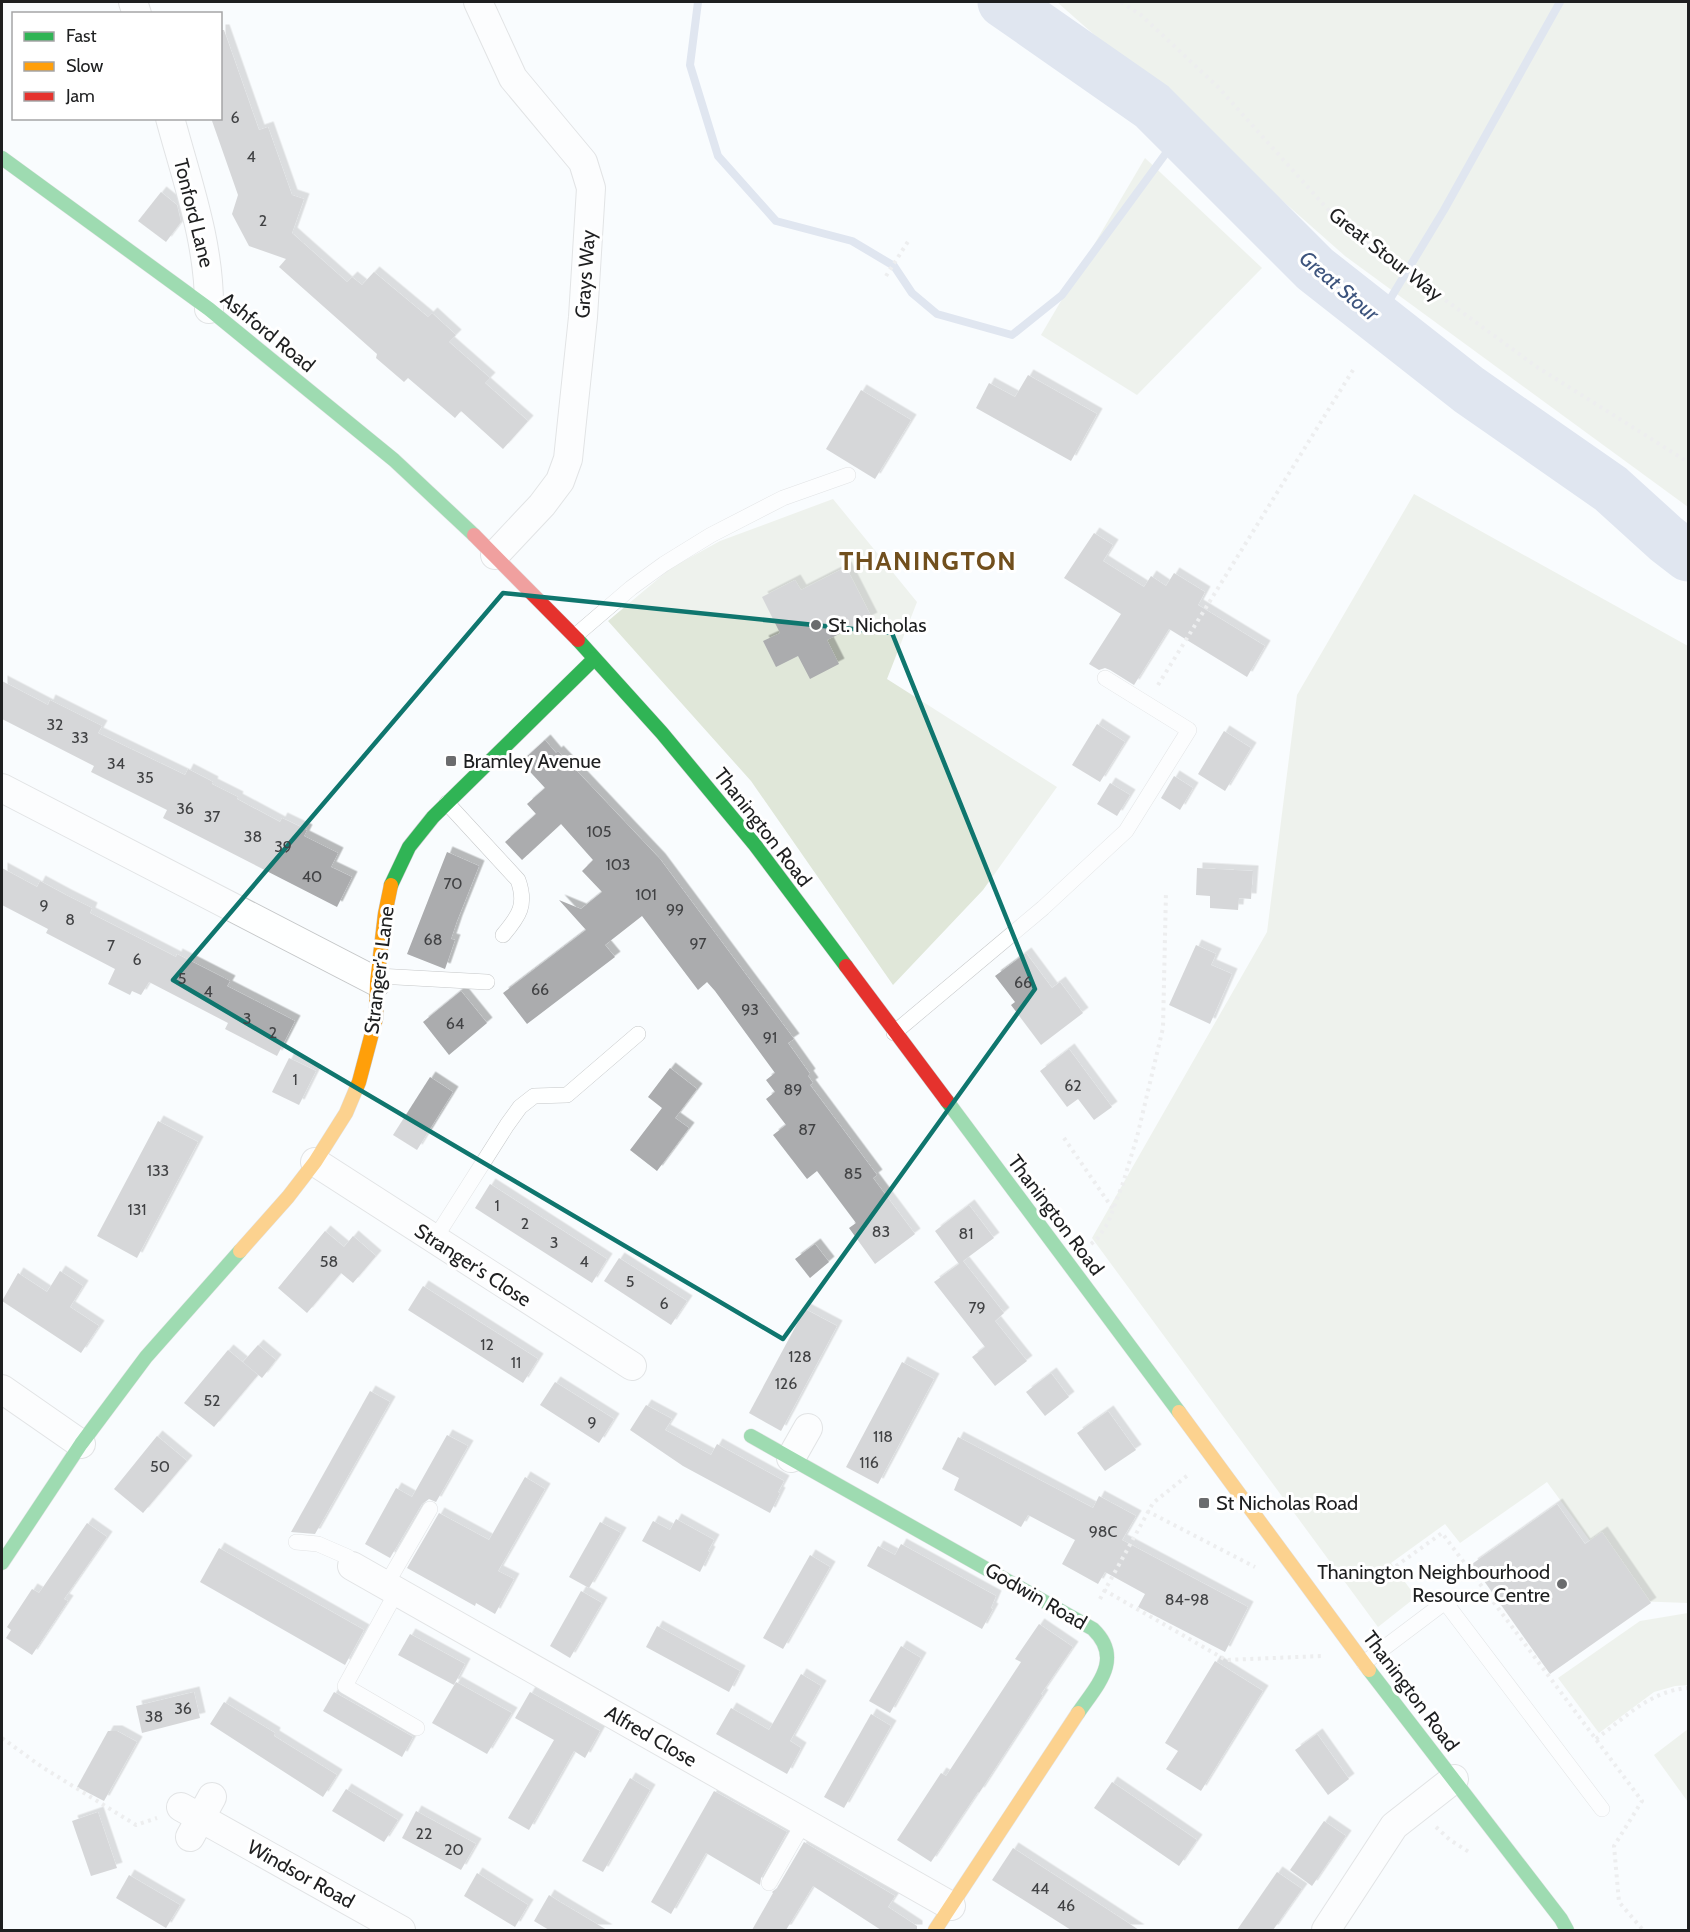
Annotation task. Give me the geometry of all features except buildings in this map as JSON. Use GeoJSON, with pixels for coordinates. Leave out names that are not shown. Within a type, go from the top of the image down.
{"type":"FeatureCollection","features":[{"type":"Feature","properties":{"kind":"main road","name":"Ashford Road"},"geometry":{"type":"LineString","coordinates":[[2,158],[209,309],[394,460],[495,555]]}},
{"type":"Feature","properties":{"kind":"main road","name":"Thanington Road"},"geometry":{"type":"LineString","coordinates":[[495,555],[575,636],[662,733],[754,845],[1213,1457],[1364,1663],[1564,1925],[1575,1930]]}},
{"type":"Feature","properties":{"kind":"main road","name":"Stranger's Lane"},"geometry":{"type":"LineString","coordinates":[[2,1563],[81,1444],[146,1357],[288,1197],[315,1162],[346,1113],[359,1082],[376,1018],[377,979],[385,914],[392,882],[409,847],[433,817],[594,659]]}},
{"type":"Feature","properties":{"kind":"main road","name":"Godwin Road"},"geometry":{"type":"LineString","coordinates":[[751,1436],[1086,1624],[1096,1631],[1107,1646],[1109,1657],[1104,1674],[935,1930]]}},
{"type":"Feature","properties":{"kind":"street","name":"Grays Way"},"geometry":{"type":"LineString","coordinates":[[478,2],[513,78],[583,162],[591,188],[583,317],[568,459],[560,481],[542,505],[495,555]]}},
{"type":"Feature","properties":{"kind":"street","name":"Tonford Lane"},"geometry":{"type":"LineString","coordinates":[[171,120],[206,252],[210,282],[209,309]]}},
{"type":"Feature","properties":{"kind":"street"},"geometry":{"type":"LineString","coordinates":[[2,788],[377,979]]}},
{"type":"Feature","properties":{"kind":"street","name":"Stranger's Close"},"geometry":{"type":"LineString","coordinates":[[315,1162],[632,1366]]}},
{"type":"Feature","properties":{"kind":"street"},"geometry":{"type":"LineString","coordinates":[[2,1389],[81,1444]]}},
{"type":"Feature","properties":{"kind":"street"},"geometry":{"type":"LineString","coordinates":[[791,1458],[808,1428]]}},
{"type":"Feature","properties":{"kind":"street","name":"Alfred Close"},"geometry":{"type":"LineString","coordinates":[[352,1566],[951,1906]]}},
{"type":"Feature","properties":{"kind":"street"},"geometry":{"type":"LineString","coordinates":[[1326,1930],[1394,1826],[1454,1779]]}},
{"type":"Feature","properties":{"kind":"street","name":"Windsor Road"},"geometry":{"type":"LineString","coordinates":[[196,1815],[401,1930]]}},
{"type":"Feature","properties":{"kind":"lane"},"geometry":{"type":"LineString","coordinates":[[575,636],[631,588],[711,535],[783,498],[848,475]]}},
{"type":"Feature","properties":{"kind":"lane"},"geometry":{"type":"LineString","coordinates":[[894,1033],[1043,908],[1126,831],[1189,730],[1105,678]]}},
{"type":"Feature","properties":{"kind":"lane"},"geometry":{"type":"LineString","coordinates":[[447,803],[518,880],[523,894],[522,908],[503,935]]}},
{"type":"Feature","properties":{"kind":"lane"},"geometry":{"type":"LineString","coordinates":[[377,979],[487,981]]}},
{"type":"Feature","properties":{"kind":"lane"},"geometry":{"type":"LineString","coordinates":[[434,1240],[520,1107],[534,1096],[567,1095],[638,1034]]}},
{"type":"Feature","properties":{"kind":"lane"},"geometry":{"type":"LineString","coordinates":[[417,1728],[345,1686],[430,1509]]}},
{"type":"Feature","properties":{"kind":"lane"},"geometry":{"type":"LineString","coordinates":[[296,1542],[318,1544],[348,1557],[352,1566]]}},
{"type":"Feature","properties":{"kind":"lane"},"geometry":{"type":"LineString","coordinates":[[1364,1663],[1445,1602],[1602,1809]]}},
{"type":"Feature","properties":{"kind":"lane"},"geometry":{"type":"LineString","coordinates":[[769,1883],[804,1822]]}},
{"type":"Feature","properties":{"kind":"path","name":"Great Stour Way"},"geometry":{"type":"LineString","coordinates":[[1121,2],[1141,15],[1218,87],[1340,223],[1537,367],[1689,462]]}},
{"type":"Feature","properties":{"kind":"path"},"geometry":{"type":"LineString","coordinates":[[886,276],[909,240]]}},
{"type":"Feature","properties":{"kind":"path"},"geometry":{"type":"LineString","coordinates":[[1147,704],[1353,370]]}},
{"type":"Feature","properties":{"kind":"path"},"geometry":{"type":"LineString","coordinates":[[1067,1263],[1098,1238],[1108,1223],[1124,1183],[1137,1137],[1163,1028],[1166,891]]}},
{"type":"Feature","properties":{"kind":"path"},"geometry":{"type":"LineString","coordinates":[[1064,1138],[1113,1209]]}},
{"type":"Feature","properties":{"kind":"path"},"geometry":{"type":"LineString","coordinates":[[1086,1624],[1153,1503],[1213,1457]]}},
{"type":"Feature","properties":{"kind":"path"},"geometry":{"type":"LineString","coordinates":[[1147,1511],[1264,1572]]}},
{"type":"Feature","properties":{"kind":"path"},"geometry":{"type":"LineString","coordinates":[[1396,1566],[1442,1533],[1543,1668]]}},
{"type":"Feature","properties":{"kind":"path"},"geometry":{"type":"LineString","coordinates":[[1104,1590],[1226,1660],[1325,1656],[1319,1646]]}},
{"type":"Feature","properties":{"kind":"path"},"geometry":{"type":"LineString","coordinates":[[1596,1739],[1652,1697],[1663,1692],[1689,1688]]}},
{"type":"Feature","properties":{"kind":"path"},"geometry":{"type":"LineString","coordinates":[[2,1738],[42,1767],[136,1825],[178,1811],[196,1815]]}},
{"type":"Feature","properties":{"kind":"highlighted area"},"geometry":{"type":"Polygon","coordinates":[[[503,593],[892,633],[1035,989],[783,1339],[173,980],[503,593]]]}},
{"type":"Feature","properties":{"kind":"shaded area"},"geometry":{"type":"Polygon","coordinates":[[[1057,2],[1688,2],[1688,507],[1345,256],[1057,2]]]}},
{"type":"Feature","properties":{"kind":"shaded area"},"geometry":{"type":"Polygon","coordinates":[[[1145,158],[1262,268],[1137,395],[1041,335],[1145,158]]]}},
{"type":"Feature","properties":{"kind":"shaded area"},"geometry":{"type":"Polygon","coordinates":[[[1414,494],[1688,646],[1688,1603],[1634,1601],[1547,1482],[1460,1543],[1445,1524],[1391,1563],[1416,1597],[1378,1627],[1092,1238],[1267,932],[1297,695],[1414,494]]]}},
{"type":"Feature","properties":{"kind":"shaded area"},"geometry":{"type":"Polygon","coordinates":[[[833,499],[917,602],[887,679],[1057,787],[983,890],[893,985],[751,781],[608,621],[671,568],[720,541],[833,499]]]}},
{"type":"Feature","properties":{"kind":"shaded area"},"geometry":{"type":"Polygon","coordinates":[[[1688,1613],[1688,1685],[1654,1692],[1599,1733],[1558,1678],[1640,1621],[1688,1613]]]}},
{"type":"Feature","properties":{"kind":"shaded area"},"geometry":{"type":"Polygon","coordinates":[[[1688,1729],[1688,1802],[1654,1755],[1688,1729]]]}},
{"type":"Feature","properties":{"kind":"waterway"},"geometry":{"type":"LineString","coordinates":[[698,2],[690,65],[718,156],[776,221],[852,241],[894,266],[912,293],[937,314],[1012,335],[1062,295],[1180,134]]}},
{"type":"Feature","properties":{"kind":"waterway","name":"Great Stour"},"geometry":{"type":"LineString","coordinates":[[1003,2],[1152,106],[1315,269],[1469,390],[1611,489],[1688,556]]}},
{"type":"Feature","properties":{"kind":"waterway"},"geometry":{"type":"LineString","coordinates":[[1378,319],[1444,210],[1560,2]]}},
{"type":"Feature","properties":{"kind":"traffic: fast"},"geometry":{"type":"LineString","coordinates":[[2,158],[209,309],[394,460],[474,535]]}},
{"type":"Feature","properties":{"kind":"traffic: fast"},"geometry":{"type":"LineString","coordinates":[[578,640],[662,733],[755,845],[846,966]]}},
{"type":"Feature","properties":{"kind":"traffic: fast"},"geometry":{"type":"LineString","coordinates":[[391,885],[409,847],[433,817],[594,659]]}},
{"type":"Feature","properties":{"kind":"traffic: fast"},"geometry":{"type":"LineString","coordinates":[[947,1101],[1179,1412]]}},
{"type":"Feature","properties":{"kind":"traffic: fast"},"geometry":{"type":"LineString","coordinates":[[2,1563],[81,1444],[146,1357],[240,1251]]}},
{"type":"Feature","properties":{"kind":"traffic: fast"},"geometry":{"type":"LineString","coordinates":[[751,1436],[1093,1629],[1102,1640],[1107,1661],[1099,1682],[1078,1713]]}},
{"type":"Feature","properties":{"kind":"traffic: fast"},"geometry":{"type":"LineString","coordinates":[[1369,1670],[1561,1919],[1567,1930]]}},
{"type":"Feature","properties":{"kind":"traffic: slow"},"geometry":{"type":"LineString","coordinates":[[240,1251],[288,1197],[315,1162],[346,1113],[359,1082],[376,1018],[377,982],[391,885]]}},
{"type":"Feature","properties":{"kind":"traffic: slow"},"geometry":{"type":"LineString","coordinates":[[1179,1412],[1369,1670]]}},
{"type":"Feature","properties":{"kind":"traffic: slow"},"geometry":{"type":"LineString","coordinates":[[935,1930],[1078,1713]]}},
{"type":"Feature","properties":{"kind":"traffic: jam"},"geometry":{"type":"LineString","coordinates":[[474,535],[578,640]]}},
{"type":"Feature","properties":{"kind":"traffic: jam"},"geometry":{"type":"LineString","coordinates":[[846,966],[947,1101]]}},
{"type":"Feature","properties":{"kind":"place","name":"St. Nicholas"},"geometry":{"type":"Point","coordinates":[816,625]}},
{"type":"Feature","properties":{"kind":"place","name":"Bramley Avenue"},"geometry":{"type":"Point","coordinates":[451,761]}},
{"type":"Feature","properties":{"kind":"place","name":"St Nicholas Road"},"geometry":{"type":"Point","coordinates":[1204,1503]}},
{"type":"Feature","properties":{"kind":"place","name":"Thanington Neighbourhood Resource Centre"},"geometry":{"type":"Point","coordinates":[1562,1584]}},
{"type":"Feature","properties":{"kind":"district","name":"THANINGTON"},"geometry":{"type":"Point","coordinates":[928,561]}}]}
